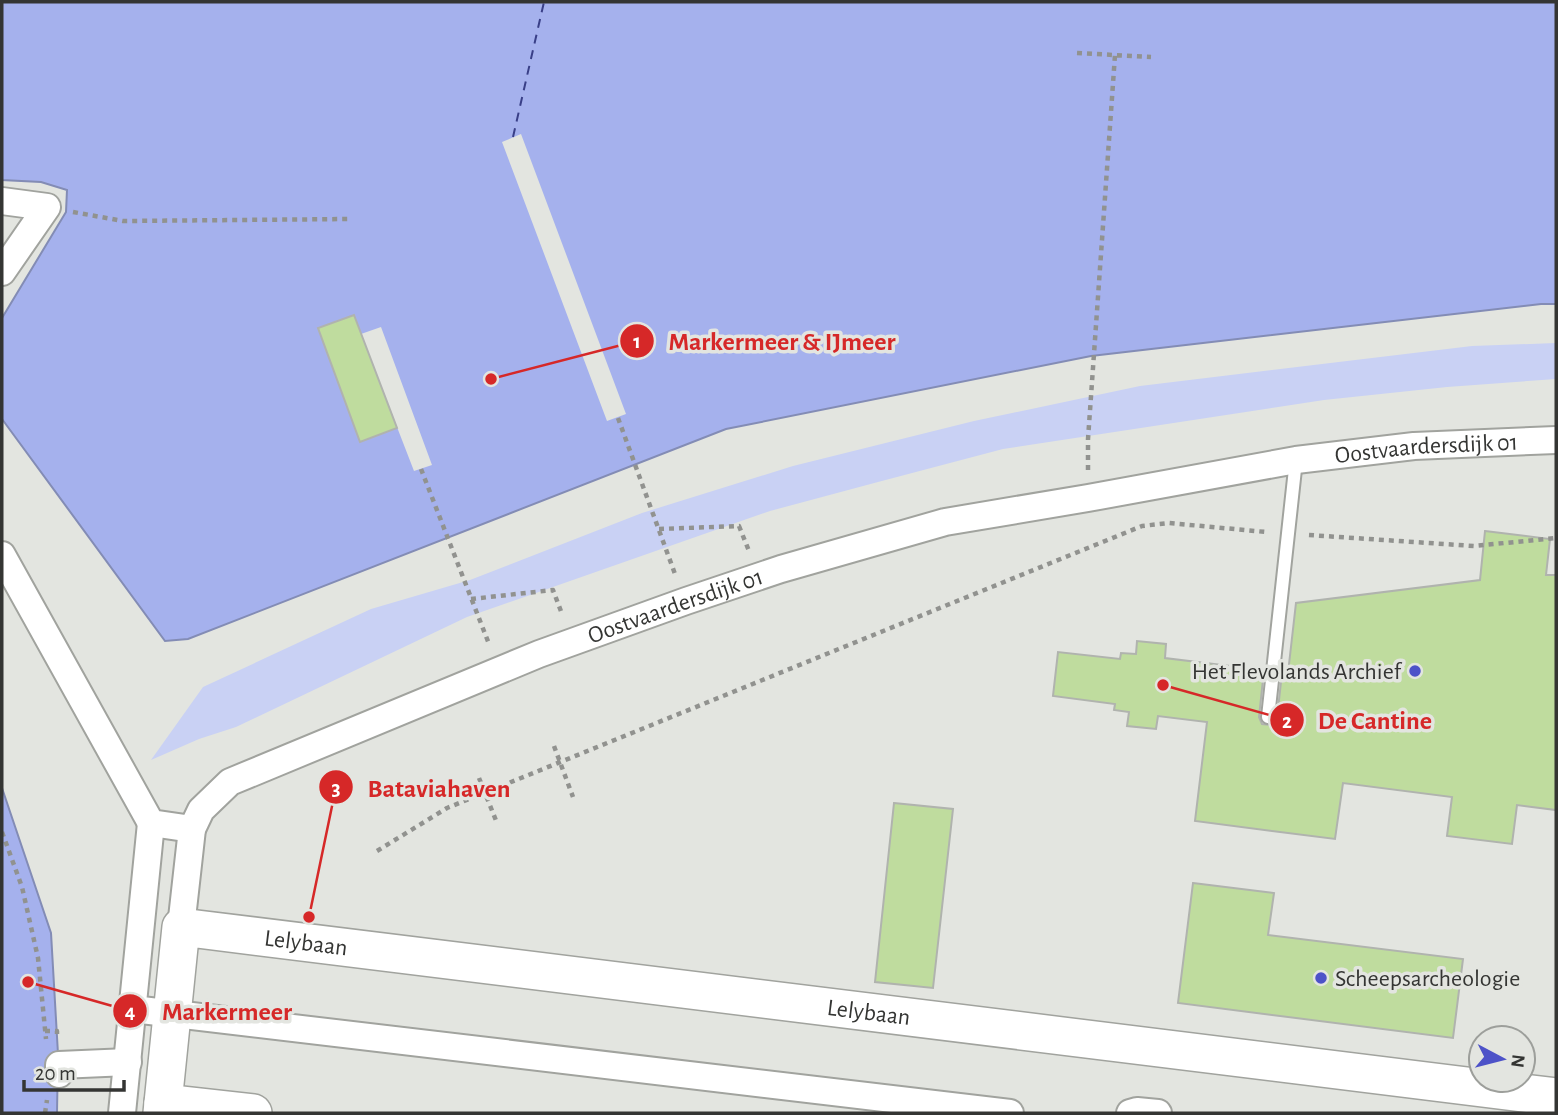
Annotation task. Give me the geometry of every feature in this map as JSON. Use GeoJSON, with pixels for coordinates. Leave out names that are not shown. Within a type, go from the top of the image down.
{"type":"FeatureCollection","features":[{"type":"Feature","properties":{"kind":"street"},"geometry":{"type":"LineString","coordinates":[[2,201],[47,207],[2,272]]}},
{"type":"Feature","properties":{"kind":"street","name":"Oostvaardersdijk 01"},"geometry":{"type":"LineString","coordinates":[[181,928],[192,829],[201,810],[230,782],[445,691],[573,642],[760,576],[945,522],[1296,460],[1414,446],[1556,440]]}},
{"type":"Feature","properties":{"kind":"street"},"geometry":{"type":"LineString","coordinates":[[2,555],[152,823],[122,1113]]}},
{"type":"Feature","properties":{"kind":"street"},"geometry":{"type":"LineString","coordinates":[[152,823],[192,829]]}},
{"type":"Feature","properties":{"kind":"street"},"geometry":{"type":"LineString","coordinates":[[181,928],[162,1108],[253,1113]]}},
{"type":"Feature","properties":{"kind":"street","name":"Lelybaan"},"geometry":{"type":"LineString","coordinates":[[181,928],[1556,1097]]}},
{"type":"Feature","properties":{"kind":"street"},"geometry":{"type":"LineString","coordinates":[[133,1009],[1010,1113]]}},
{"type":"Feature","properties":{"kind":"street"},"geometry":{"type":"LineString","coordinates":[[53,1057],[128,1062]]}},
{"type":"Feature","properties":{"kind":"street"},"geometry":{"type":"LineString","coordinates":[[1130,1113],[1158,1113]]}},
{"type":"Feature","properties":{"kind":"lane"},"geometry":{"type":"LineString","coordinates":[[1268,717],[1296,460]]}},
{"type":"Feature","properties":{"kind":"path"},"geometry":{"type":"LineString","coordinates":[[1077,52],[1151,57]]}},
{"type":"Feature","properties":{"kind":"path"},"geometry":{"type":"LineString","coordinates":[[1088,439],[1115,55]]}},
{"type":"Feature","properties":{"kind":"path"},"geometry":{"type":"LineString","coordinates":[[47,207],[123,221],[351,219]]}},
{"type":"Feature","properties":{"kind":"path"},"geometry":{"type":"LineString","coordinates":[[618,418],[667,553]]}},
{"type":"Feature","properties":{"kind":"path"},"geometry":{"type":"LineString","coordinates":[[421,469],[480,622]]}},
{"type":"Feature","properties":{"kind":"path"},"geometry":{"type":"LineString","coordinates":[[377,850],[447,808],[1142,526],[1169,523],[1474,547],[1556,538]]}},
{"type":"Feature","properties":{"kind":"path"},"geometry":{"type":"LineString","coordinates":[[659,529],[740,526],[760,576]]}},
{"type":"Feature","properties":{"kind":"path"},"geometry":{"type":"LineString","coordinates":[[471,599],[553,590],[573,642]]}},
{"type":"Feature","properties":{"kind":"path"},"geometry":{"type":"LineString","coordinates":[[554,746],[573,797]]}},
{"type":"Feature","properties":{"kind":"path"},"geometry":{"type":"LineString","coordinates":[[479,778],[497,823]]}},
{"type":"Feature","properties":{"kind":"path"},"geometry":{"type":"LineString","coordinates":[[2,832],[22,887],[38,958],[53,1057],[45,1113]]}},
{"type":"Feature","properties":{"kind":"shaded area"},"geometry":{"type":"Polygon","coordinates":[[[1556,343],[1556,379],[1324,400],[1003,449],[770,511],[467,617],[236,727],[199,739],[151,760],[203,687],[371,609],[470,580],[642,513],[793,466],[974,421],[1140,386],[1472,346],[1556,343]]]}},
{"type":"Feature","properties":{"kind":"water"},"geometry":{"type":"Polygon","coordinates":[[[2,2],[1556,2],[1556,304],[1091,356],[726,429],[188,639],[165,641],[2,419],[2,318],[66,212],[67,190],[41,182],[2,180],[2,2]]]}},
{"type":"Feature","properties":{"kind":"water"},"geometry":{"type":"Polygon","coordinates":[[[2,788],[51,933],[58,1054],[57,1113],[2,1113],[2,788]]]}},
{"type":"Feature","properties":{"kind":"pier"},"geometry":{"type":"Polygon","coordinates":[[[521,134],[626,414],[607,421],[502,142],[521,134]]]}},
{"type":"Feature","properties":{"kind":"pier"},"geometry":{"type":"Polygon","coordinates":[[[381,327],[432,465],[414,471],[361,334],[381,327]]]}},
{"type":"Feature","properties":{"kind":"building"},"geometry":{"type":"Polygon","coordinates":[[[354,315],[397,428],[360,442],[318,328],[354,315]]]}},
{"type":"Feature","properties":{"kind":"building"},"geometry":{"type":"Polygon","coordinates":[[[1485,531],[1550,539],[1546,575],[1556,575],[1556,810],[1517,805],[1512,844],[1447,836],[1452,797],[1343,783],[1335,839],[1195,821],[1207,722],[1158,716],[1156,729],[1127,726],[1129,712],[1114,710],[1115,704],[1053,696],[1058,652],[1120,659],[1121,653],[1136,654],[1137,641],[1166,644],[1165,658],[1264,670],[1259,717],[1262,724],[1271,725],[1277,718],[1282,673],[1288,673],[1296,603],[1480,580],[1485,531]]]}},
{"type":"Feature","properties":{"kind":"building"},"geometry":{"type":"Polygon","coordinates":[[[894,803],[953,809],[933,988],[875,982],[894,803]]]}},
{"type":"Feature","properties":{"kind":"building","name":"Scheepsarcheologie"},"geometry":{"type":"Polygon","coordinates":[[[1193,883],[1274,893],[1268,935],[1463,959],[1453,1038],[1178,1003],[1193,883]]]}},
{"type":"Feature","properties":{"kind":"ferry route"},"geometry":{"type":"LineString","coordinates":[[513,137],[544,2]]}},
{"type":"Feature","properties":{"kind":"place","name":"Markermeer & IJmeer"},"geometry":{"type":"Point","coordinates":[491,379]}},
{"type":"Feature","properties":{"kind":"place","name":"Het Flevolands Archief"},"geometry":{"type":"Point","coordinates":[1415,671]}},
{"type":"Feature","properties":{"kind":"place","name":"De Cantine"},"geometry":{"type":"Point","coordinates":[1163,685]}},
{"type":"Feature","properties":{"kind":"place","name":"Bataviahaven"},"geometry":{"type":"Point","coordinates":[309,917]}},
{"type":"Feature","properties":{"kind":"place","name":"Scheepsarcheologie"},"geometry":{"type":"Point","coordinates":[1321,978]}},
{"type":"Feature","properties":{"kind":"place","name":"Markermeer"},"geometry":{"type":"Point","coordinates":[28,982]}}]}
